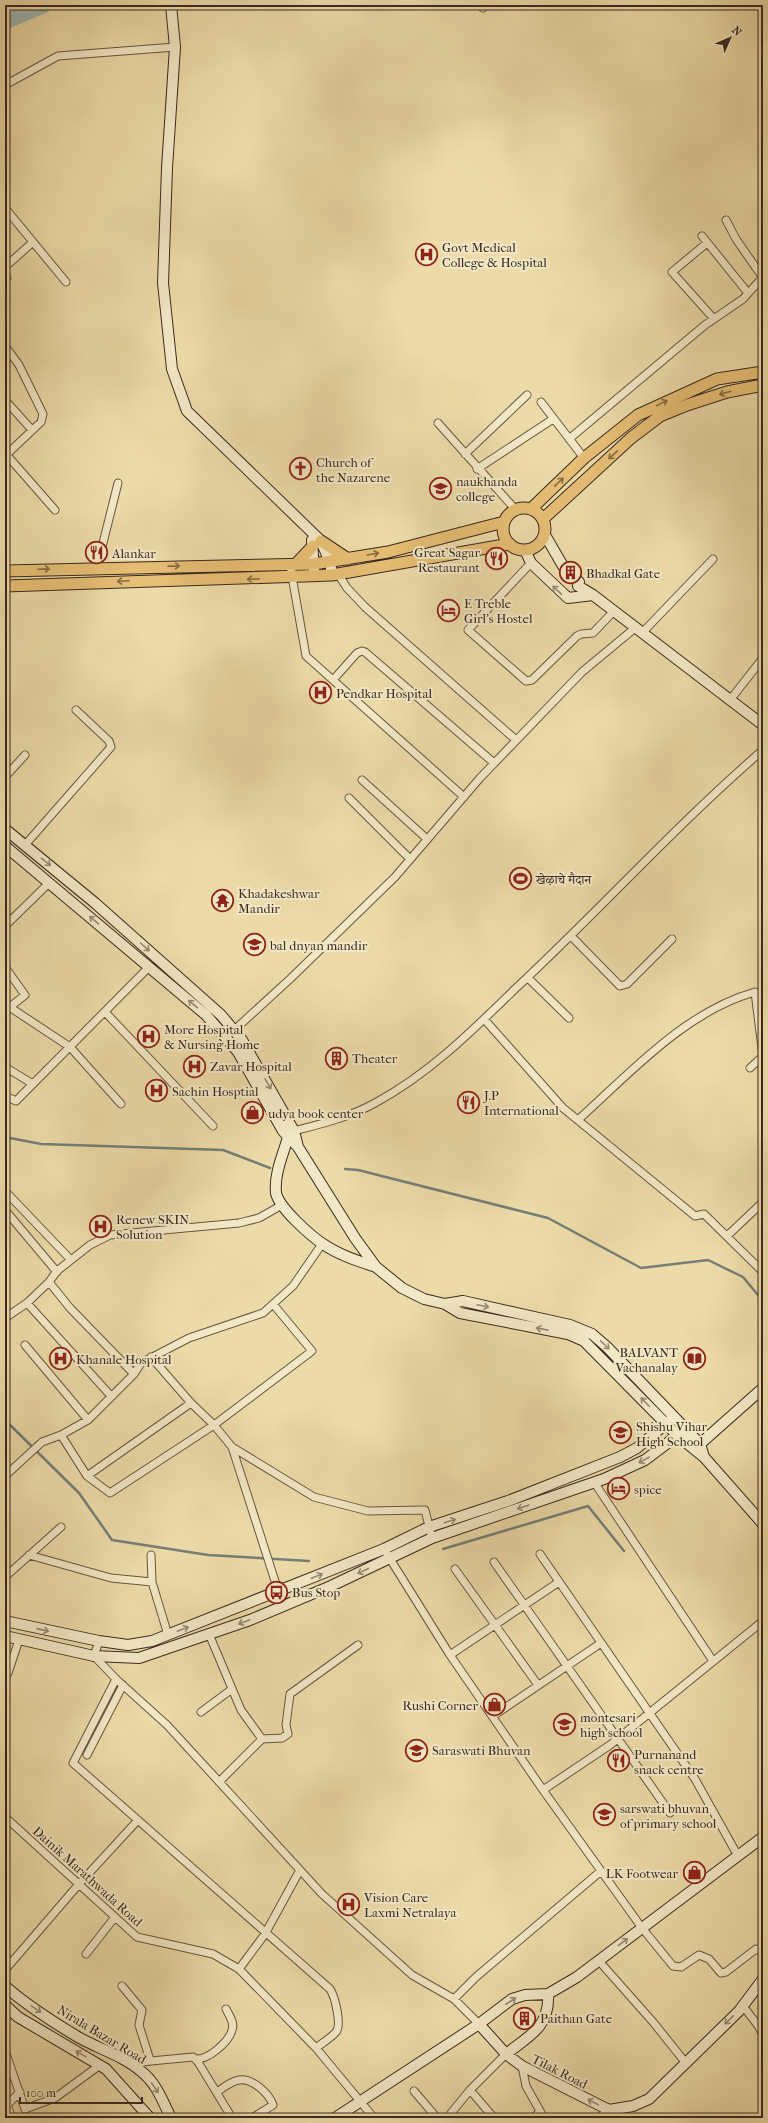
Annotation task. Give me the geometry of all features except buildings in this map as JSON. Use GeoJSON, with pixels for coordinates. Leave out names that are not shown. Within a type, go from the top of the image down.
{"type":"FeatureCollection","features":[{"type":"Feature","properties":{"kind":"main road"},"geometry":{"type":"LineString","coordinates":[[510,544],[504,534],[504,522],[507,517],[515,509],[531,508],[584,458],[638,415],[680,394],[718,379],[763,372]]}},
{"type":"Feature","properties":{"kind":"main road"},"geometry":{"type":"LineString","coordinates":[[543,519],[631,438],[660,416],[687,404],[727,392],[763,384]]}},
{"type":"Feature","properties":{"kind":"main road"},"geometry":{"type":"LineString","coordinates":[[5,586],[134,581],[314,577],[335,575],[510,544],[525,550],[537,546],[544,536],[543,519],[531,508]]}},
{"type":"Feature","properties":{"kind":"main road"},"geometry":{"type":"LineString","coordinates":[[5,571],[97,567],[314,564],[388,552],[504,522]]}},
{"type":"Feature","properties":{"kind":"main road"},"geometry":{"type":"LineString","coordinates":[[293,565],[317,543],[348,559]]}},
{"type":"Feature","properties":{"kind":"street"},"geometry":{"type":"LineString","coordinates":[[171,5],[175,47],[167,168],[163,283],[172,370],[187,411],[310,530],[330,562],[335,575],[365,607],[516,740]]}},
{"type":"Feature","properties":{"kind":"street"},"geometry":{"type":"LineString","coordinates":[[5,85],[58,56],[175,47]]}},
{"type":"Feature","properties":{"kind":"street"},"geometry":{"type":"LineString","coordinates":[[5,208],[66,282]]}},
{"type":"Feature","properties":{"kind":"street"},"geometry":{"type":"LineString","coordinates":[[569,439],[714,318],[743,299],[763,278],[736,239],[726,220]]}},
{"type":"Feature","properties":{"kind":"street"},"geometry":{"type":"LineString","coordinates":[[702,236],[748,293]]}},
{"type":"Feature","properties":{"kind":"street"},"geometry":{"type":"LineString","coordinates":[[5,267],[33,242]]}},
{"type":"Feature","properties":{"kind":"street"},"geometry":{"type":"LineString","coordinates":[[707,243],[672,272],[714,318]]}},
{"type":"Feature","properties":{"kind":"street"},"geometry":{"type":"LineString","coordinates":[[5,276],[7,278],[5,280]]}},
{"type":"Feature","properties":{"kind":"street"},"geometry":{"type":"LineString","coordinates":[[5,346],[19,365],[42,408],[43,418],[5,454],[55,510]]}},
{"type":"Feature","properties":{"kind":"street"},"geometry":{"type":"LineString","coordinates":[[465,454],[527,395]]}},
{"type":"Feature","properties":{"kind":"street"},"geometry":{"type":"LineString","coordinates":[[5,400],[32,430]]}},
{"type":"Feature","properties":{"kind":"street"},"geometry":{"type":"LineString","coordinates":[[541,402],[584,458]]}},
{"type":"Feature","properties":{"kind":"street"},"geometry":{"type":"LineString","coordinates":[[477,469],[553,419]]}},
{"type":"Feature","properties":{"kind":"street"},"geometry":{"type":"LineString","coordinates":[[438,423],[477,469],[515,509]]}},
{"type":"Feature","properties":{"kind":"street"},"geometry":{"type":"LineString","coordinates":[[97,567],[118,484]]}},
{"type":"Feature","properties":{"kind":"street"},"geometry":{"type":"LineString","coordinates":[[544,536],[563,566],[579,582],[578,586],[593,595],[763,725]]}},
{"type":"Feature","properties":{"kind":"street"},"geometry":{"type":"LineString","coordinates":[[314,577],[317,543]]}},
{"type":"Feature","properties":{"kind":"street"},"geometry":{"type":"LineString","coordinates":[[525,550],[532,563],[568,598],[593,595]]}},
{"type":"Feature","properties":{"kind":"street"},"geometry":{"type":"LineString","coordinates":[[226,1038],[290,979],[395,877],[494,763],[582,672],[639,630],[713,559]]}},
{"type":"Feature","properties":{"kind":"street"},"geometry":{"type":"LineString","coordinates":[[532,563],[468,630],[526,681],[532,680],[579,635],[593,633],[614,611]]}},
{"type":"Feature","properties":{"kind":"street"},"geometry":{"type":"LineString","coordinates":[[293,565],[292,578],[306,656],[464,797]]}},
{"type":"Feature","properties":{"kind":"street"},"geometry":{"type":"LineString","coordinates":[[333,680],[356,653],[362,650],[494,763]]}},
{"type":"Feature","properties":{"kind":"street"},"geometry":{"type":"LineString","coordinates":[[730,700],[763,658]]}},
{"type":"Feature","properties":{"kind":"street"},"geometry":{"type":"LineString","coordinates":[[25,845],[110,747],[109,741],[76,710]]}},
{"type":"Feature","properties":{"kind":"street"},"geometry":{"type":"LineString","coordinates":[[291,1134],[328,1122],[374,1104],[420,1076],[528,978],[572,936],[724,783],[763,750]]}},
{"type":"Feature","properties":{"kind":"street"},"geometry":{"type":"LineString","coordinates":[[5,777],[25,755]]}},
{"type":"Feature","properties":{"kind":"street"},"geometry":{"type":"LineString","coordinates":[[362,780],[427,840]]}},
{"type":"Feature","properties":{"kind":"street"},"geometry":{"type":"LineString","coordinates":[[349,798],[410,859]]}},
{"type":"Feature","properties":{"kind":"street"},"geometry":{"type":"LineString","coordinates":[[5,829],[95,903],[221,1015],[234,1030],[242,1040],[298,1147],[354,1238],[376,1267],[402,1288],[424,1299],[445,1304],[460,1313],[568,1334],[584,1341],[677,1435],[704,1457],[763,1524]]}},
{"type":"Feature","properties":{"kind":"street"},"geometry":{"type":"LineString","coordinates":[[6,848],[206,1015],[238,1052],[291,1134]]}},
{"type":"Feature","properties":{"kind":"street"},"geometry":{"type":"LineString","coordinates":[[5,926],[49,883]]}},
{"type":"Feature","properties":{"kind":"street"},"geometry":{"type":"LineString","coordinates":[[572,936],[620,986],[627,984],[672,939]]}},
{"type":"Feature","properties":{"kind":"street"},"geometry":{"type":"LineString","coordinates":[[5,967],[25,995],[8,1006],[70,1047],[121,1104]]}},
{"type":"Feature","properties":{"kind":"street"},"geometry":{"type":"LineString","coordinates":[[5,1096],[16,1101],[149,967]]}},
{"type":"Feature","properties":{"kind":"street"},"geometry":{"type":"LineString","coordinates":[[528,978],[569,1018]]}},
{"type":"Feature","properties":{"kind":"street"},"geometry":{"type":"LineString","coordinates":[[578,1120],[646,1058],[686,1026],[713,1009],[738,997],[755,992],[759,1007],[763,1056],[750,1068]]}},
{"type":"Feature","properties":{"kind":"street"},"geometry":{"type":"LineString","coordinates":[[104,1012],[213,1126]]}},
{"type":"Feature","properties":{"kind":"street"},"geometry":{"type":"LineString","coordinates":[[484,1019],[563,1108],[695,1216],[704,1214],[763,1272]]}},
{"type":"Feature","properties":{"kind":"street"},"geometry":{"type":"LineString","coordinates":[[5,1067],[33,1084]]}},
{"type":"Feature","properties":{"kind":"street"},"geometry":{"type":"LineString","coordinates":[[291,1134],[276,1179],[277,1195],[282,1205],[322,1244],[352,1259],[376,1267]]}},
{"type":"Feature","properties":{"kind":"street"},"geometry":{"type":"LineString","coordinates":[[5,1191],[71,1260]]}},
{"type":"Feature","properties":{"kind":"street"},"geometry":{"type":"LineString","coordinates":[[726,1236],[763,1202]]}},
{"type":"Feature","properties":{"kind":"street"},"geometry":{"type":"LineString","coordinates":[[5,1318],[27,1303],[49,1282],[57,1271],[90,1244],[110,1235],[239,1223],[259,1218],[282,1205]]}},
{"type":"Feature","properties":{"kind":"street"},"geometry":{"type":"LineString","coordinates":[[5,1210],[57,1272]]}},
{"type":"Feature","properties":{"kind":"street"},"geometry":{"type":"LineString","coordinates":[[5,1476],[42,1442],[61,1435],[88,1420],[134,1374],[141,1363],[189,1338],[263,1313],[293,1286],[322,1244]]}},
{"type":"Feature","properties":{"kind":"street"},"geometry":{"type":"LineString","coordinates":[[49,1282],[70,1308],[134,1374]]}},
{"type":"Feature","properties":{"kind":"street"},"geometry":{"type":"LineString","coordinates":[[445,1304],[463,1302],[583,1329],[600,1341],[685,1427],[700,1444],[704,1457]]}},
{"type":"Feature","properties":{"kind":"street"},"geometry":{"type":"LineString","coordinates":[[27,1303],[111,1396]]}},
{"type":"Feature","properties":{"kind":"street"},"geometry":{"type":"LineString","coordinates":[[61,1435],[87,1476],[110,1493],[214,1425],[312,1351],[273,1304]]}},
{"type":"Feature","properties":{"kind":"street"},"geometry":{"type":"LineString","coordinates":[[25,1345],[88,1420]]}},
{"type":"Feature","properties":{"kind":"street"},"geometry":{"type":"LineString","coordinates":[[152,1358],[191,1403],[214,1425],[232,1447],[314,1497],[368,1511],[425,1510],[431,1533]]}},
{"type":"Feature","properties":{"kind":"street"},"geometry":{"type":"LineString","coordinates":[[700,1444],[763,1388]]}},
{"type":"Feature","properties":{"kind":"street"},"geometry":{"type":"LineString","coordinates":[[87,1476],[191,1403]]}},
{"type":"Feature","properties":{"kind":"street"},"geometry":{"type":"LineString","coordinates":[[5,1636],[94,1656],[139,1658],[209,1634],[283,1606],[389,1559],[431,1533],[620,1457],[637,1448],[674,1417]]}},
{"type":"Feature","properties":{"kind":"street"},"geometry":{"type":"LineString","coordinates":[[5,1621],[98,1642],[128,1645],[152,1641],[384,1549],[594,1482],[645,1460],[685,1427]]}},
{"type":"Feature","properties":{"kind":"street"},"geometry":{"type":"LineString","coordinates":[[232,1447],[264,1546],[277,1592],[283,1606]]}},
{"type":"Feature","properties":{"kind":"street"},"geometry":{"type":"LineString","coordinates":[[594,1482],[713,1661]]}},
{"type":"Feature","properties":{"kind":"street"},"geometry":{"type":"LineString","coordinates":[[5,1577],[61,1527]]}},
{"type":"Feature","properties":{"kind":"street"},"geometry":{"type":"LineString","coordinates":[[384,1549],[450,1655],[543,1790],[642,1928],[673,1966],[681,1967],[699,1955],[709,1959],[721,1973],[726,1972],[756,1949],[763,1952]]}},
{"type":"Feature","properties":{"kind":"street"},"geometry":{"type":"LineString","coordinates":[[540,1554],[695,1779],[738,1856]]}},
{"type":"Feature","properties":{"kind":"street"},"geometry":{"type":"LineString","coordinates":[[29,1555],[111,1578],[152,1582]]}},
{"type":"Feature","properties":{"kind":"street"},"geometry":{"type":"LineString","coordinates":[[151,1555],[152,1582],[168,1635]]}},
{"type":"Feature","properties":{"kind":"street"},"geometry":{"type":"LineString","coordinates":[[494,1562],[670,1814]]}},
{"type":"Feature","properties":{"kind":"street"},"geometry":{"type":"LineString","coordinates":[[455,1569],[538,1685]]}},
{"type":"Feature","properties":{"kind":"street"},"geometry":{"type":"LineString","coordinates":[[450,1655],[559,1582]]}},
{"type":"Feature","properties":{"kind":"street"},"geometry":{"type":"LineString","coordinates":[[543,1790],[618,1739],[763,1621]]}},
{"type":"Feature","properties":{"kind":"street"},"geometry":{"type":"LineString","coordinates":[[209,1634],[241,1710],[262,1739]]}},
{"type":"Feature","properties":{"kind":"street"},"geometry":{"type":"LineString","coordinates":[[5,1677],[8,1673],[19,1640]]}},
{"type":"Feature","properties":{"kind":"street"},"geometry":{"type":"LineString","coordinates":[[94,1656],[98,1642]]}},
{"type":"Feature","properties":{"kind":"street"},"geometry":{"type":"LineString","coordinates":[[493,1716],[601,1643]]}},
{"type":"Feature","properties":{"kind":"street"},"geometry":{"type":"LineString","coordinates":[[219,1782],[262,1739],[282,1738],[288,1734],[286,1725],[290,1694],[358,1645]]}},
{"type":"Feature","properties":{"kind":"street"},"geometry":{"type":"LineString","coordinates":[[94,1656],[116,1679],[167,1725],[322,1894],[412,1975],[454,1998],[479,2024]]}},
{"type":"Feature","properties":{"kind":"street"},"geometry":{"type":"LineString","coordinates":[[116,1679],[73,1763],[265,1934],[330,1989],[334,1997],[339,2026],[337,2031],[316,2048]]}},
{"type":"Feature","properties":{"kind":"street"},"geometry":{"type":"LineString","coordinates":[[87,1755],[123,1685]]}},
{"type":"Feature","properties":{"kind":"street"},"geometry":{"type":"LineString","coordinates":[[201,1712],[232,1689]]}},
{"type":"Feature","properties":{"kind":"street","name":"Dainik Marathwada Road"},"geometry":{"type":"LineString","coordinates":[[5,1817],[137,1937],[213,1954],[239,1969],[316,2048],[359,2102],[374,2118]]}},
{"type":"Feature","properties":{"kind":"street"},"geometry":{"type":"LineString","coordinates":[[5,1970],[79,1884],[138,1820]]}},
{"type":"Feature","properties":{"kind":"street"},"geometry":{"type":"LineString","coordinates":[[336,2118],[518,1997],[548,1994],[599,1961],[763,1837]]}},
{"type":"Feature","properties":{"kind":"street"},"geometry":{"type":"LineString","coordinates":[[239,1969],[265,1934],[300,1870]]}},
{"type":"Feature","properties":{"kind":"street"},"geometry":{"type":"LineString","coordinates":[[454,1998],[476,1976],[601,1871]]}},
{"type":"Feature","properties":{"kind":"street"},"geometry":{"type":"LineString","coordinates":[[86,1954],[115,1917]]}},
{"type":"Feature","properties":{"kind":"street"},"geometry":{"type":"LineString","coordinates":[[599,1961],[651,2019],[685,2062]]}},
{"type":"Feature","properties":{"kind":"street"},"geometry":{"type":"LineString","coordinates":[[599,2118],[645,2101],[743,2006],[763,1979]]}},
{"type":"Feature","properties":{"kind":"street","name":"Nirala Bazar Road"},"geometry":{"type":"LineString","coordinates":[[5,1986],[16,1996],[77,2036],[130,2063],[150,2080],[161,2096],[171,2118]]}},
{"type":"Feature","properties":{"kind":"street"},"geometry":{"type":"LineString","coordinates":[[122,1986],[142,2010],[140,2025],[150,2060]]}},
{"type":"Feature","properties":{"kind":"street"},"geometry":{"type":"LineString","coordinates":[[447,2118],[470,2090],[506,2054],[544,2021],[549,2006],[548,1994]]}},
{"type":"Feature","properties":{"kind":"street"},"geometry":{"type":"LineString","coordinates":[[5,2005],[18,2017],[106,2069],[150,2118]]}},
{"type":"Feature","properties":{"kind":"street"},"geometry":{"type":"LineString","coordinates":[[743,2006],[759,2027],[763,2036]]}},
{"type":"Feature","properties":{"kind":"street"},"geometry":{"type":"LineString","coordinates":[[130,2063],[150,2060],[190,2057],[196,2059],[208,2057],[230,2034],[233,2025],[226,2009]]}},
{"type":"Feature","properties":{"kind":"street","name":"Tilak Road"},"geometry":{"type":"LineString","coordinates":[[479,2024],[506,2054],[522,2066],[610,2114]]}},
{"type":"Feature","properties":{"kind":"street"},"geometry":{"type":"LineString","coordinates":[[5,2051],[25,2109],[54,2098],[100,2065]]}},
{"type":"Feature","properties":{"kind":"street"},"geometry":{"type":"LineString","coordinates":[[196,2059],[232,2118]]}},
{"type":"Feature","properties":{"kind":"street"},"geometry":{"type":"LineString","coordinates":[[522,2066],[526,2086],[542,2115],[534,2118]]}},
{"type":"Feature","properties":{"kind":"street"},"geometry":{"type":"LineString","coordinates":[[216,2092],[238,2080],[251,2082],[260,2088],[273,2105],[252,2118]]}},
{"type":"Feature","properties":{"kind":"street"},"geometry":{"type":"LineString","coordinates":[[470,2090],[494,2118]]}},
{"type":"Feature","properties":{"kind":"street"},"geometry":{"type":"LineString","coordinates":[[414,2091],[436,2118]]}},
{"type":"Feature","properties":{"kind":"street"},"geometry":{"type":"LineString","coordinates":[[12,2118],[7,2105],[20,2092]]}},
{"type":"Feature","properties":{"kind":"waterway"},"geometry":{"type":"LineString","coordinates":[[5,22],[45,5]]}},
{"type":"Feature","properties":{"kind":"waterway"},"geometry":{"type":"LineString","coordinates":[[5,1137],[41,1144],[223,1150],[270,1168]]}},
{"type":"Feature","properties":{"kind":"waterway"},"geometry":{"type":"LineString","coordinates":[[345,1169],[358,1170],[548,1218],[641,1268],[708,1260],[743,1277],[763,1301]]}},
{"type":"Feature","properties":{"kind":"waterway"},"geometry":{"type":"LineString","coordinates":[[5,1420],[79,1493],[112,1540],[208,1555],[309,1561]]}},
{"type":"Feature","properties":{"kind":"waterway"},"geometry":{"type":"LineString","coordinates":[[443,1549],[588,1506],[624,1551]]}},
{"type":"Feature","properties":{"kind":"place","name":"Govt Medical College & Hospital"},"geometry":{"type":"Point","coordinates":[427,254]}},
{"type":"Feature","properties":{"kind":"place","name":"Church of the Nazarene"},"geometry":{"type":"Point","coordinates":[300,469]}},
{"type":"Feature","properties":{"kind":"place","name":"naukhanda college"},"geometry":{"type":"Point","coordinates":[441,488]}},
{"type":"Feature","properties":{"kind":"place","name":"Alankar"},"geometry":{"type":"Point","coordinates":[96,553]}},
{"type":"Feature","properties":{"kind":"place","name":"Great Sagar Restaurant"},"geometry":{"type":"Point","coordinates":[496,559]}},
{"type":"Feature","properties":{"kind":"place","name":"Bhadkal Gate"},"geometry":{"type":"Point","coordinates":[571,573]}},
{"type":"Feature","properties":{"kind":"place","name":"E Treble Girl's Hostel"},"geometry":{"type":"Point","coordinates":[448,610]}},
{"type":"Feature","properties":{"kind":"place","name":"Pendkar Hospital"},"geometry":{"type":"Point","coordinates":[321,693]}},
{"type":"Feature","properties":{"kind":"place","name":"खेऴाचे मैदान"},"geometry":{"type":"Point","coordinates":[520,879]}},
{"type":"Feature","properties":{"kind":"place","name":"Khadakeshwar Mandir"},"geometry":{"type":"Point","coordinates":[222,900]}},
{"type":"Feature","properties":{"kind":"place","name":"bal dnyan mandir"},"geometry":{"type":"Point","coordinates":[255,945]}},
{"type":"Feature","properties":{"kind":"place","name":"More Hospital & Nursing Home"},"geometry":{"type":"Point","coordinates":[148,1036]}},
{"type":"Feature","properties":{"kind":"place","name":"Theater"},"geometry":{"type":"Point","coordinates":[337,1058]}},
{"type":"Feature","properties":{"kind":"place","name":"Zavar Hospital"},"geometry":{"type":"Point","coordinates":[195,1066]}},
{"type":"Feature","properties":{"kind":"place","name":"Sachin Hosptial"},"geometry":{"type":"Point","coordinates":[156,1091]}},
{"type":"Feature","properties":{"kind":"place","name":"J.P International"},"geometry":{"type":"Point","coordinates":[469,1102]}},
{"type":"Feature","properties":{"kind":"place","name":"udya book center"},"geometry":{"type":"Point","coordinates":[253,1113]}},
{"type":"Feature","properties":{"kind":"place","name":"Renew SKIN Solution"},"geometry":{"type":"Point","coordinates":[101,1226]}},
{"type":"Feature","properties":{"kind":"place","name":"Khanale Hospital"},"geometry":{"type":"Point","coordinates":[60,1359]}},
{"type":"Feature","properties":{"kind":"place","name":"BALVANT Vachanalay"},"geometry":{"type":"Point","coordinates":[694,1359]}},
{"type":"Feature","properties":{"kind":"place","name":"Shishu Vihar High School"},"geometry":{"type":"Point","coordinates":[620,1433]}},
{"type":"Feature","properties":{"kind":"place","name":"spice"},"geometry":{"type":"Point","coordinates":[618,1489]}},
{"type":"Feature","properties":{"kind":"place","name":"Bus Stop"},"geometry":{"type":"Point","coordinates":[277,1592]}},
{"type":"Feature","properties":{"kind":"place","name":"Rushi Corner"},"geometry":{"type":"Point","coordinates":[494,1705]}},
{"type":"Feature","properties":{"kind":"place","name":"montesari high school"},"geometry":{"type":"Point","coordinates":[564,1724]}},
{"type":"Feature","properties":{"kind":"place","name":"Saraswati Bhuvan"},"geometry":{"type":"Point","coordinates":[416,1750]}},
{"type":"Feature","properties":{"kind":"place","name":"Purnanand snack centre"},"geometry":{"type":"Point","coordinates":[619,1761]}},
{"type":"Feature","properties":{"kind":"place","name":"sarswati bhuvan of primary school"},"geometry":{"type":"Point","coordinates":[605,1815]}},
{"type":"Feature","properties":{"kind":"place","name":"LK Footwear"},"geometry":{"type":"Point","coordinates":[694,1873]}},
{"type":"Feature","properties":{"kind":"place","name":"Vision Care Laxmi Netralaya"},"geometry":{"type":"Point","coordinates":[349,1904]}},
{"type":"Feature","properties":{"kind":"place","name":"Paithan Gate"},"geometry":{"type":"Point","coordinates":[524,2018]}}]}
